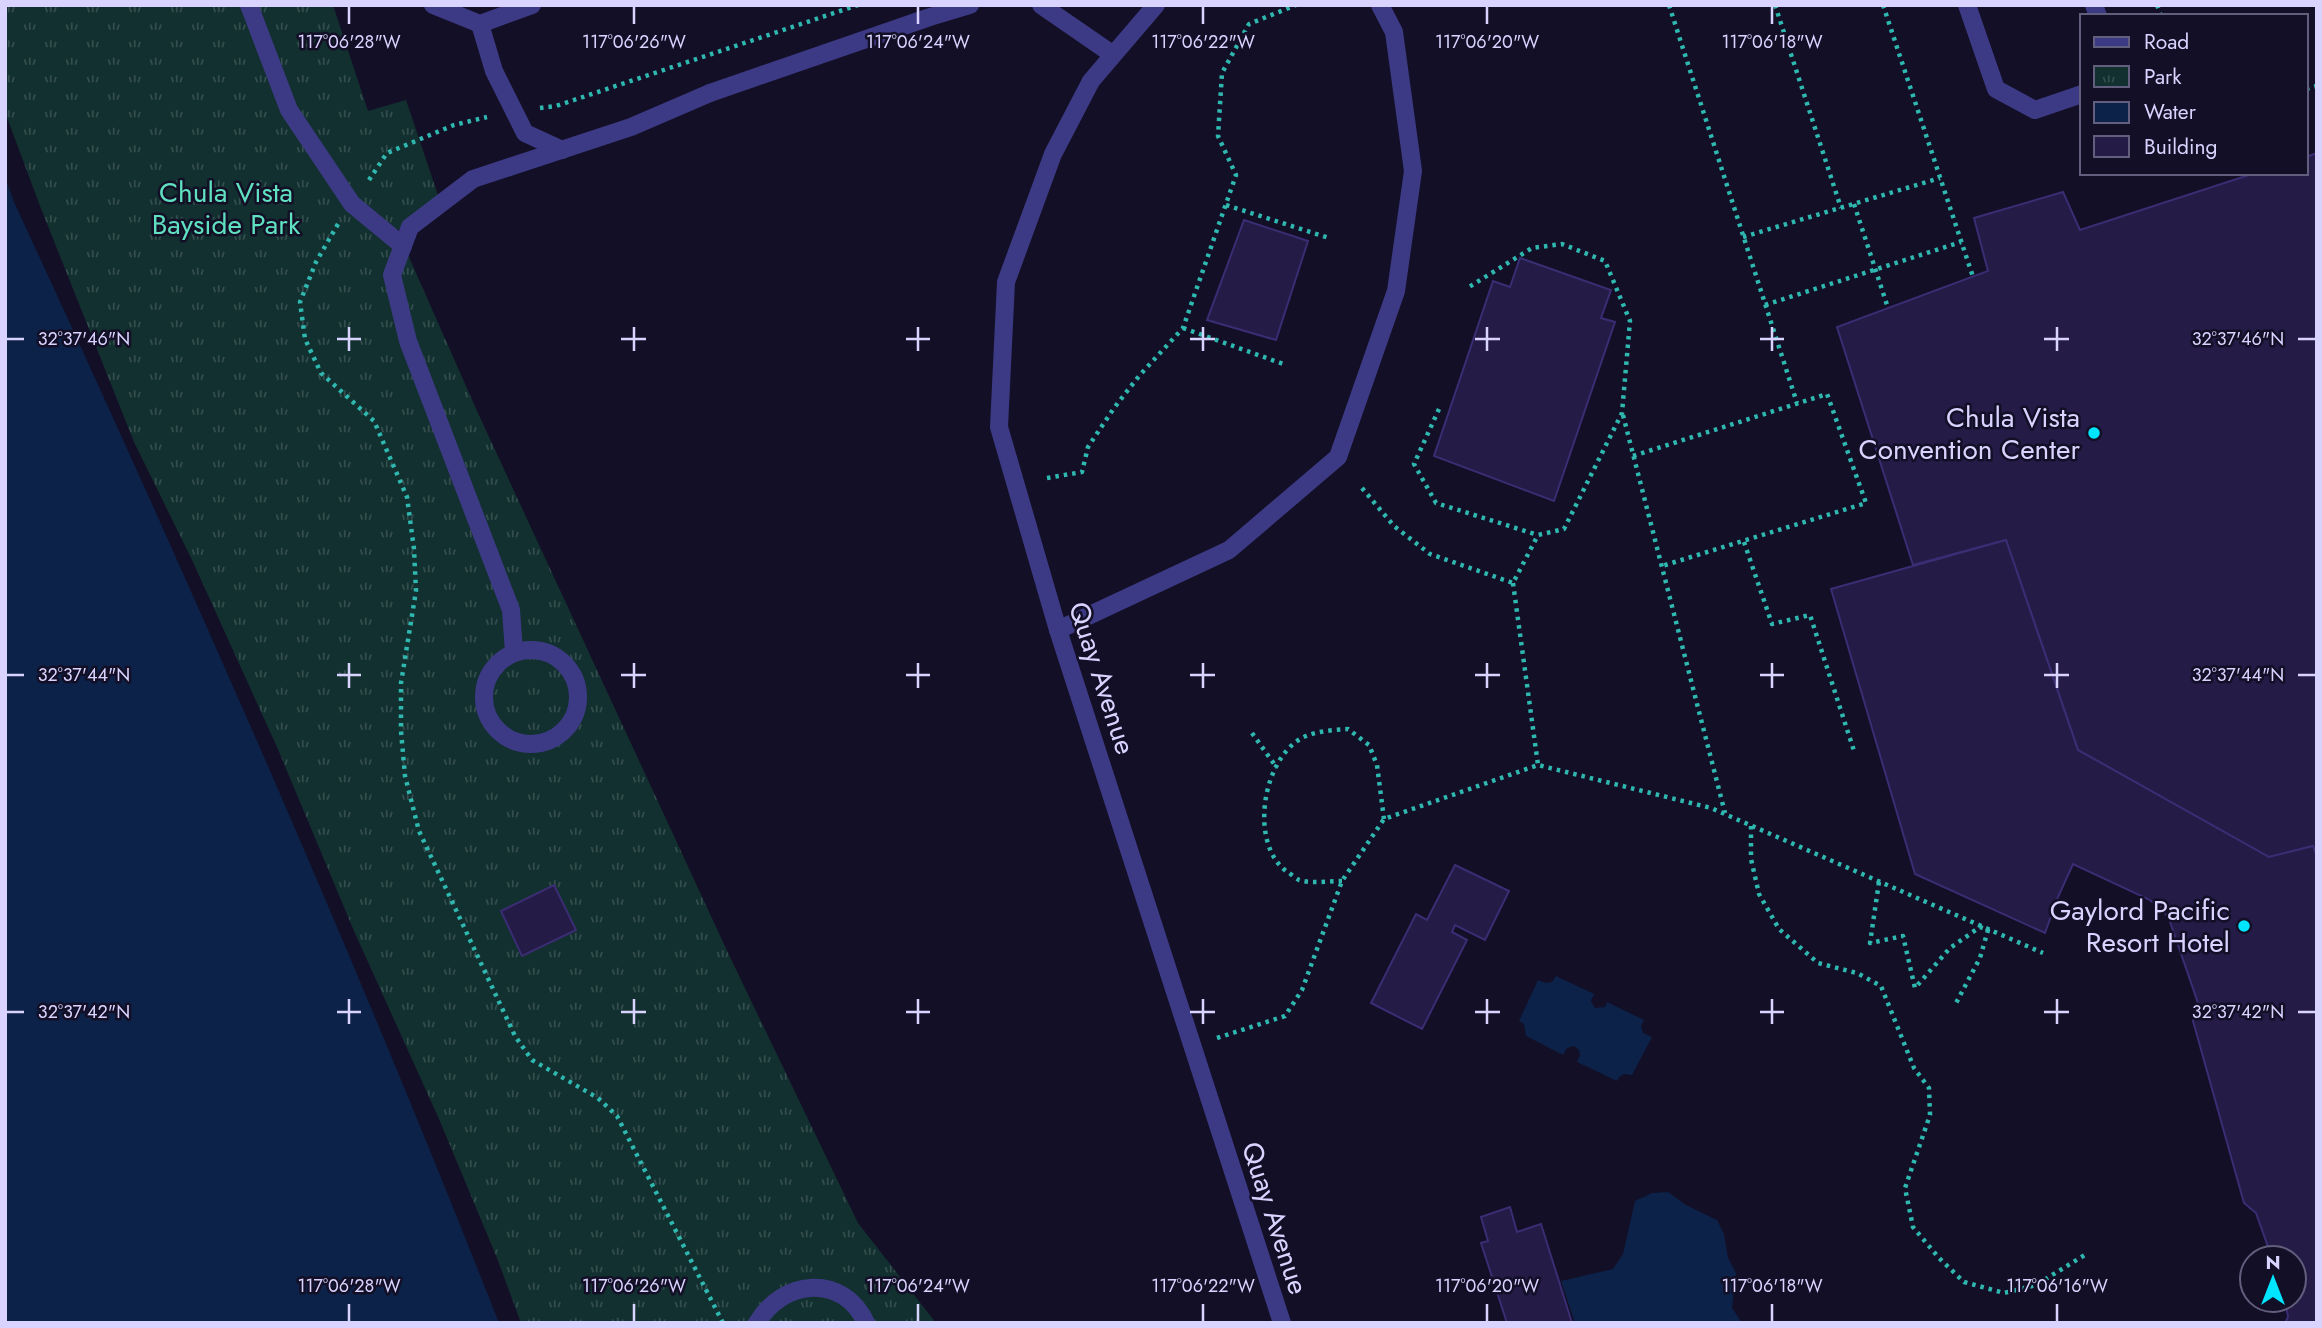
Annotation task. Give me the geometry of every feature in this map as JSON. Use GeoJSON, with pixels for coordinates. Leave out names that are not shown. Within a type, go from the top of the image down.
{"type":"FeatureCollection","features":[{"type":"Feature","properties":{"kind":"street"},"geometry":{"type":"LineString","coordinates":[[250,5],[289,110],[352,204],[403,246]]}},
{"type":"Feature","properties":{"kind":"street"},"geometry":{"type":"LineString","coordinates":[[433,5],[480,24],[532,5]]}},
{"type":"Feature","properties":{"kind":"street"},"geometry":{"type":"LineString","coordinates":[[514,652],[511,610],[408,341],[392,275],[410,227],[473,180],[631,127],[710,93],[928,11],[970,5]]}},
{"type":"Feature","properties":{"kind":"street"},"geometry":{"type":"LineString","coordinates":[[1041,5],[1112,54]]}},
{"type":"Feature","properties":{"kind":"street","name":"Quay Avenue"},"geometry":{"type":"LineString","coordinates":[[1156,5],[1091,81],[1053,154],[1006,282],[999,427],[1058,630],[1282,1323]]}},
{"type":"Feature","properties":{"kind":"street"},"geometry":{"type":"LineString","coordinates":[[1058,630],[1229,550],[1338,457],[1396,292],[1413,171],[1394,32],[1380,5]]}},
{"type":"Feature","properties":{"kind":"street"},"geometry":{"type":"LineString","coordinates":[[1967,5],[1996,89],[2035,110],[2080,95]]}},
{"type":"Feature","properties":{"kind":"street"},"geometry":{"type":"LineString","coordinates":[[480,24],[494,71],[525,134],[562,150]]}},
{"type":"Feature","properties":{"kind":"street"},"geometry":{"type":"LineString","coordinates":[[538,649],[550,654],[561,660],[576,680],[579,704],[569,727],[549,741],[524,744],[501,734],[487,714],[484,690],[494,667],[514,652],[538,649]]}},
{"type":"Feature","properties":{"kind":"street"},"geometry":{"type":"LineString","coordinates":[[757,1323],[765,1309],[780,1296],[809,1287],[838,1293],[851,1302],[863,1315],[866,1323]]}},
{"type":"Feature","properties":{"kind":"path"},"geometry":{"type":"LineString","coordinates":[[723,1323],[617,1116],[598,1098],[532,1060],[515,1036],[419,831],[405,776],[401,731],[401,682],[416,591],[407,497],[374,421],[321,373],[305,339],[300,302],[316,262],[334,229],[387,153],[454,125],[514,111],[556,106],[858,5]]}},
{"type":"Feature","properties":{"kind":"path"},"geometry":{"type":"LineString","coordinates":[[1046,478],[1082,472],[1088,447],[1114,408],[1183,328],[1236,175],[1218,136],[1222,73],[1249,24],[1296,5]]}},
{"type":"Feature","properties":{"kind":"path"},"geometry":{"type":"LineString","coordinates":[[1669,5],[1797,404]]}},
{"type":"Feature","properties":{"kind":"path"},"geometry":{"type":"LineString","coordinates":[[1775,5],[1841,208]]}},
{"type":"Feature","properties":{"kind":"path"},"geometry":{"type":"LineString","coordinates":[[1883,5],[1973,277]]}},
{"type":"Feature","properties":{"kind":"path"},"geometry":{"type":"LineString","coordinates":[[1743,237],[1940,178]]}},
{"type":"Feature","properties":{"kind":"path"},"geometry":{"type":"LineString","coordinates":[[1854,204],[1888,308]]}},
{"type":"Feature","properties":{"kind":"path"},"geometry":{"type":"LineString","coordinates":[[1226,205],[1329,238]]}},
{"type":"Feature","properties":{"kind":"path"},"geometry":{"type":"LineString","coordinates":[[1765,305],[1961,242]]}},
{"type":"Feature","properties":{"kind":"path"},"geometry":{"type":"LineString","coordinates":[[1469,287],[1532,248],[1562,244],[1605,261],[1630,321],[1622,413],[1725,814]]}},
{"type":"Feature","properties":{"kind":"path"},"geometry":{"type":"LineString","coordinates":[[1183,328],[1286,365]]}},
{"type":"Feature","properties":{"kind":"path"},"geometry":{"type":"LineString","coordinates":[[1633,456],[1827,394],[1866,503],[1662,566]]}},
{"type":"Feature","properties":{"kind":"path"},"geometry":{"type":"LineString","coordinates":[[1439,409],[1414,464],[1436,503],[1538,535],[1564,529],[1622,413]]}},
{"type":"Feature","properties":{"kind":"path"},"geometry":{"type":"LineString","coordinates":[[1362,488],[1394,526],[1430,554],[1513,583]]}},
{"type":"Feature","properties":{"kind":"path"},"geometry":{"type":"LineString","coordinates":[[1538,535],[1513,583],[1538,765]]}},
{"type":"Feature","properties":{"kind":"path"},"geometry":{"type":"LineString","coordinates":[[1744,542],[1772,624],[1810,615],[1856,754]]}},
{"type":"Feature","properties":{"kind":"path"},"geometry":{"type":"LineString","coordinates":[[1342,881],[1298,880],[1279,865],[1266,842],[1263,816],[1266,793],[1286,752],[1304,736],[1348,729],[1369,745],[1377,765],[1384,819]]}},
{"type":"Feature","properties":{"kind":"path"},"geometry":{"type":"LineString","coordinates":[[1252,733],[1277,768]]}},
{"type":"Feature","properties":{"kind":"path"},"geometry":{"type":"LineString","coordinates":[[1213,1039],[1285,1016],[1302,990],[1342,881],[1384,819],[1538,765],[1711,808],[2043,953]]}},
{"type":"Feature","properties":{"kind":"path"},"geometry":{"type":"LineString","coordinates":[[1751,826],[1751,859],[1759,894],[1779,929],[1818,963],[1857,973],[1881,986],[1914,1068],[1929,1088],[1930,1115],[1905,1188],[1913,1227],[1964,1282],[2004,1293],[2036,1285],[2088,1253]]}},
{"type":"Feature","properties":{"kind":"path"},"geometry":{"type":"LineString","coordinates":[[1879,882],[1870,943],[1903,936],[1915,988],[1950,948],[1980,926]]}},
{"type":"Feature","properties":{"kind":"path"},"geometry":{"type":"LineString","coordinates":[[1955,1005],[1980,958],[1988,930]]}},
{"type":"Feature","properties":{"kind":"green space","name":"Chula Vista Bayside Park"},"geometry":{"type":"Polygon","coordinates":[[[5,5],[333,5],[368,111],[406,100],[443,210],[397,230],[477,411],[729,955],[858,1223],[936,1323],[521,1323],[439,1119],[354,931],[277,747],[192,560],[134,442],[40,206],[5,112],[5,5]]]}},
{"type":"Feature","properties":{"kind":"water"},"geometry":{"type":"Polygon","coordinates":[[[5,177],[265,759],[384,1040],[499,1323],[5,1323],[5,177]]]}},
{"type":"Feature","properties":{"kind":"water"},"geometry":{"type":"Polygon","coordinates":[[[1556,976],[1594,994],[1591,1001],[1595,1008],[1605,1007],[1607,1002],[1644,1020],[1641,1026],[1643,1033],[1652,1037],[1632,1075],[1624,1074],[1617,1081],[1577,1062],[1580,1055],[1574,1046],[1567,1048],[1563,1055],[1526,1036],[1524,1024],[1519,1021],[1538,980],[1552,982],[1556,976]]]}},
{"type":"Feature","properties":{"kind":"water"},"geometry":{"type":"Polygon","coordinates":[[[1668,1192],[1686,1205],[1717,1220],[1724,1234],[1728,1258],[1736,1273],[1732,1308],[1742,1323],[1575,1323],[1561,1281],[1613,1269],[1623,1254],[1635,1201],[1652,1193],[1668,1192]]]}},
{"type":"Feature","properties":{"kind":"building","name":"Chula Vista Convention Center"},"geometry":{"type":"Polygon","coordinates":[[[2317,153],[2317,857],[2313,846],[2269,857],[2078,750],[2006,540],[1913,565],[1837,327],[1988,271],[1974,218],[2063,192],[2080,230],[2249,175],[2308,175],[2308,156],[2317,153]]]}},
{"type":"Feature","properties":{"kind":"building"},"geometry":{"type":"Polygon","coordinates":[[[1244,220],[1308,241],[1276,340],[1207,320],[1244,220]]]}},
{"type":"Feature","properties":{"kind":"building"},"geometry":{"type":"Polygon","coordinates":[[[1520,258],[1611,290],[1601,318],[1615,322],[1554,501],[1434,456],[1493,281],[1510,287],[1520,258]]]}},
{"type":"Feature","properties":{"kind":"building","name":"Gaylord Pacific Resort Hotel"},"geometry":{"type":"Polygon","coordinates":[[[2006,540],[2078,750],[2269,857],[2313,846],[2317,857],[2317,1323],[2285,1323],[2287,1314],[2308,1314],[2308,1244],[2267,1244],[2256,1213],[2244,1203],[2193,1021],[2199,1006],[2169,919],[2161,908],[2148,899],[2073,864],[2045,933],[1915,874],[1831,589],[2006,540]]]}},
{"type":"Feature","properties":{"kind":"building"},"geometry":{"type":"Polygon","coordinates":[[[1455,865],[1509,891],[1485,940],[1455,925],[1452,932],[1467,940],[1422,1029],[1371,1003],[1416,914],[1427,920],[1455,865]]]}},
{"type":"Feature","properties":{"kind":"building"},"geometry":{"type":"Polygon","coordinates":[[[554,885],[576,930],[522,956],[501,911],[554,885]]]}},
{"type":"Feature","properties":{"kind":"building"},"geometry":{"type":"Polygon","coordinates":[[[1510,1207],[1517,1232],[1541,1224],[1572,1323],[1507,1323],[1481,1243],[1488,1241],[1481,1217],[1510,1207]]]}},
{"type":"Feature","properties":{"kind":"place","name":"Chula Vista Convention Center"},"geometry":{"type":"Point","coordinates":[2094,433]}},
{"type":"Feature","properties":{"kind":"place","name":"Gaylord Pacific Resort Hotel"},"geometry":{"type":"Point","coordinates":[2244,926]}}]}
